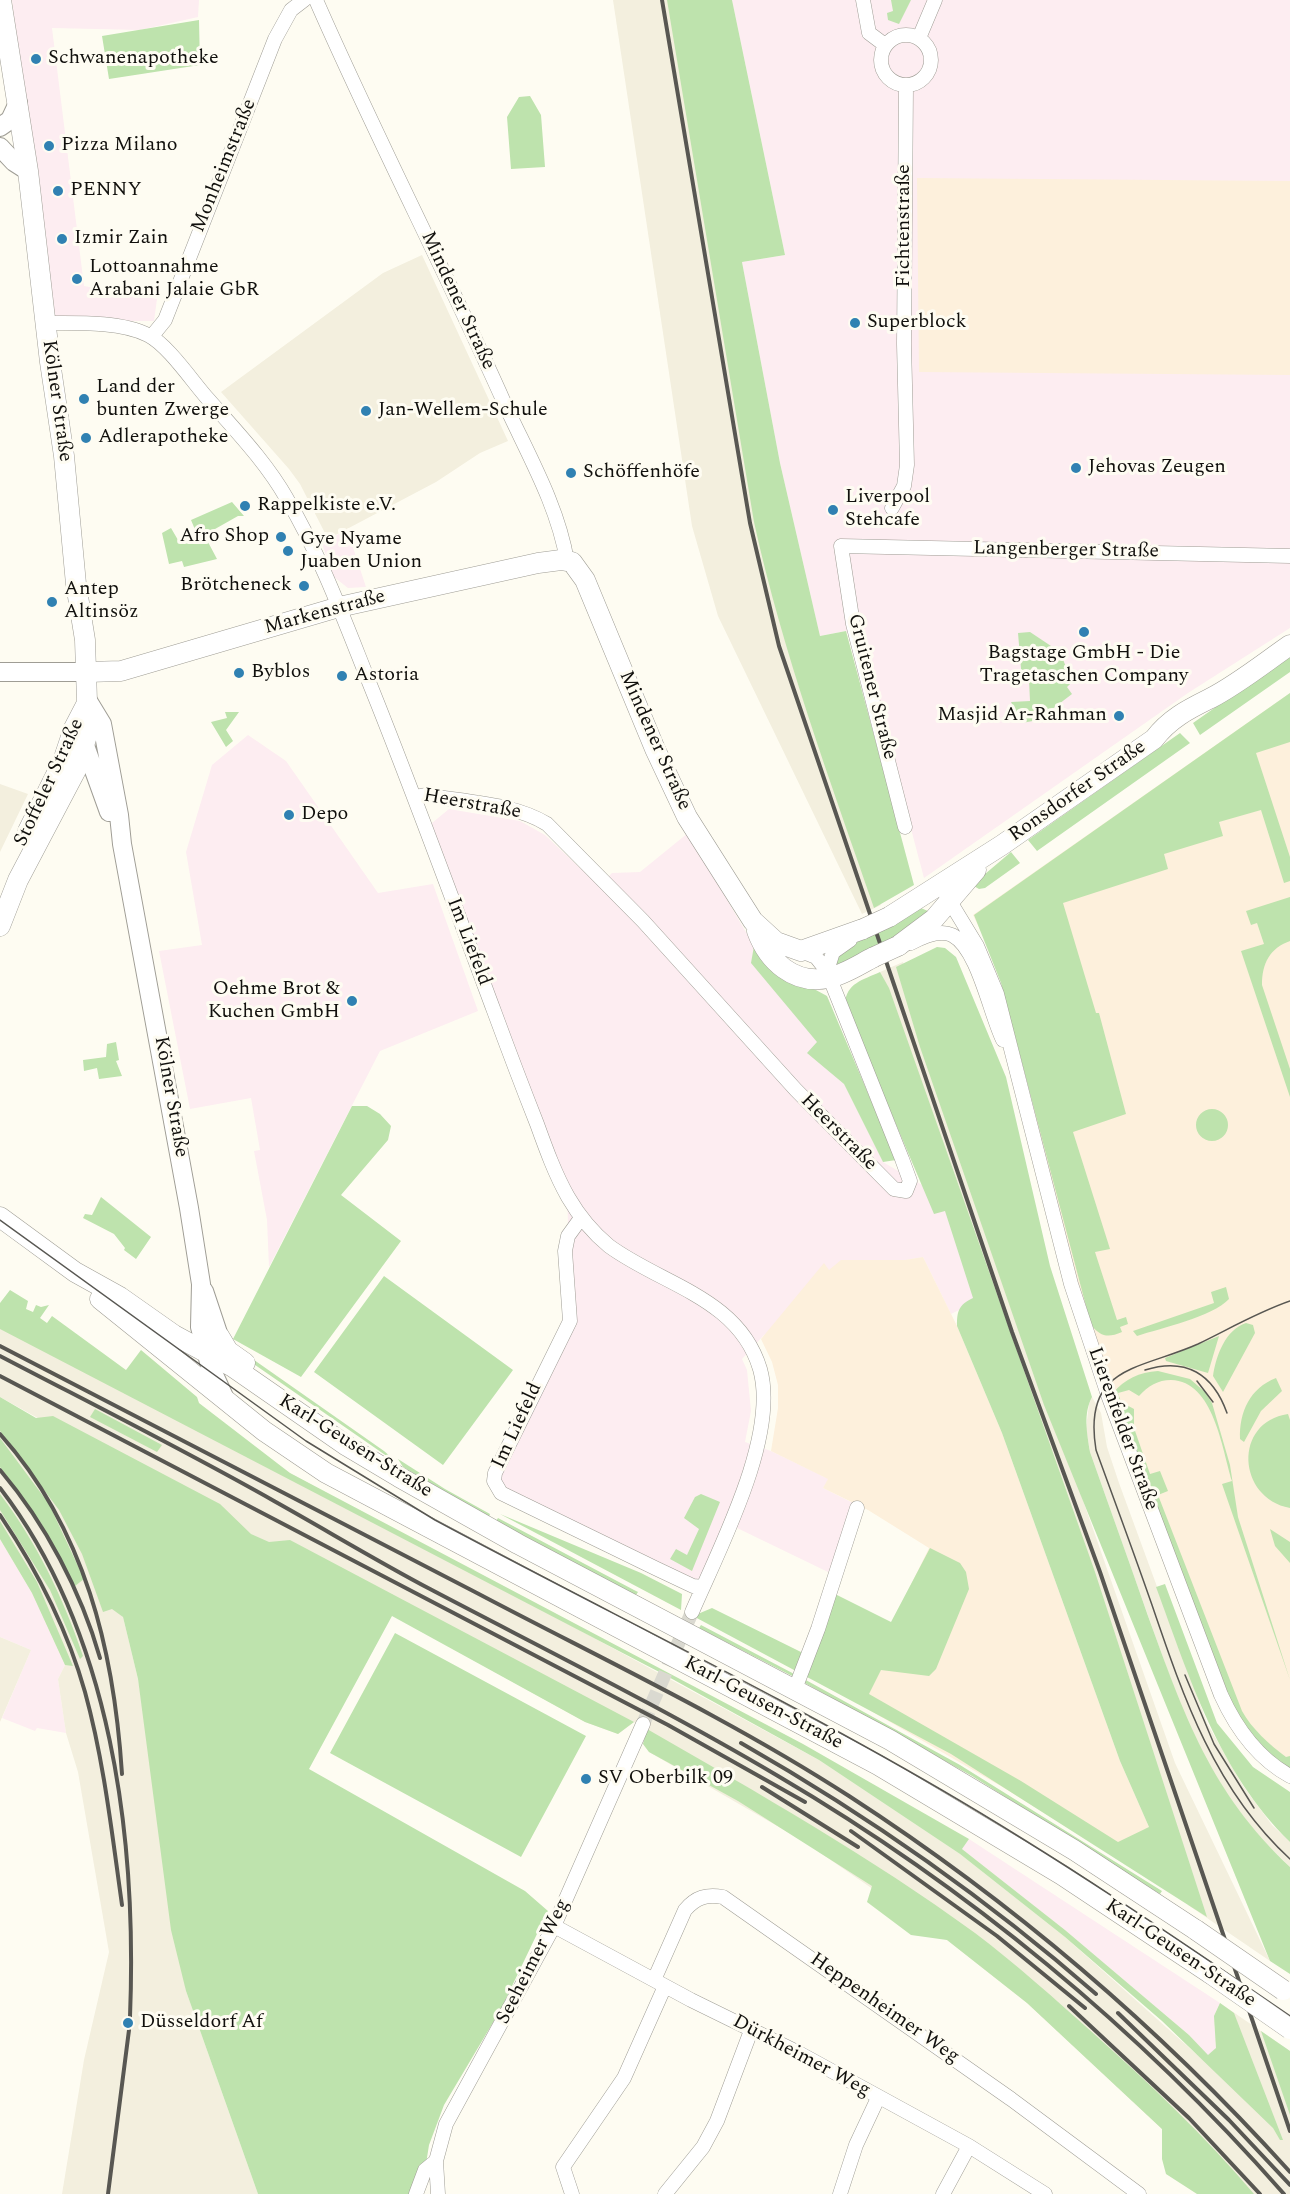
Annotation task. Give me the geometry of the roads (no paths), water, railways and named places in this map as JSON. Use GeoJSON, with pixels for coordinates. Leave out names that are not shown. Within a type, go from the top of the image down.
{"type":"FeatureCollection","features":[{"type":"Feature","properties":{"kind":"main road","name":"Kölner Straße"},"geometry":{"type":"LineString","coordinates":[[1,0],[28,171],[45,324],[64,456],[88,700]]}},
{"type":"Feature","properties":{"kind":"main road","name":"Markenstraße"},"geometry":{"type":"LineString","coordinates":[[87,672],[121,671],[339,607],[538,563],[567,561]]}},
{"type":"Feature","properties":{"kind":"main road","name":"Mindener Straße"},"geometry":{"type":"LineString","coordinates":[[567,561],[576,565],[585,580],[655,749],[687,817],[753,921],[766,950],[782,967],[806,979],[828,975]]}},
{"type":"Feature","properties":{"kind":"main road","name":"Ronsdorfer Straße"},"geometry":{"type":"LineString","coordinates":[[828,975],[898,946],[936,916],[945,893],[959,873],[1002,846],[1154,739],[1177,729],[1199,712],[1211,698],[1290,645]]}},
{"type":"Feature","properties":{"kind":"main road","name":"Stoffeler Straße"},"geometry":{"type":"LineString","coordinates":[[0,926],[23,870],[84,768],[84,745],[88,732],[88,700]]}},
{"type":"Feature","properties":{"kind":"main road","name":"Stoffeler Straße"},"geometry":{"type":"LineString","coordinates":[[0,892],[88,700]]}},
{"type":"Feature","properties":{"kind":"main road","name":"Ronsdorfer Straße"},"geometry":{"type":"LineString","coordinates":[[801,951],[861,931],[945,893],[974,872],[1002,846]]}},
{"type":"Feature","properties":{"kind":"main road","name":"Mindener Straße"},"geometry":{"type":"LineString","coordinates":[[753,921],[776,942],[801,951]]}},
{"type":"Feature","properties":{"kind":"main road"},"geometry":{"type":"LineString","coordinates":[[0,1216],[75,1272],[98,1298],[172,1345],[212,1343]]}},
{"type":"Feature","properties":{"kind":"main road","name":"Karl-Geusen-Straße"},"geometry":{"type":"LineString","coordinates":[[212,1343],[228,1351],[356,1441],[399,1477],[494,1531],[795,1689],[975,1789],[1196,1930],[1287,1993]]}},
{"type":"Feature","properties":{"kind":"main road","name":"Karl-Geusen-Straße"},"geometry":{"type":"LineString","coordinates":[[172,1345],[225,1399],[286,1447],[368,1497],[768,1705],[975,1821],[1062,1875],[1290,2029]]}},
{"type":"Feature","properties":{"kind":"street","name":"Monheimstraße"},"geometry":{"type":"LineString","coordinates":[[152,336],[165,320],[275,39],[291,10],[304,0]]}},
{"type":"Feature","properties":{"kind":"street","name":"Mindener Straße"},"geometry":{"type":"LineString","coordinates":[[316,0],[452,285],[533,466],[558,525],[567,561]]}},
{"type":"Feature","properties":{"kind":"street"},"geometry":{"type":"LineString","coordinates":[[863,0],[869,33],[885,45]]}},
{"type":"Feature","properties":{"kind":"street"},"geometry":{"type":"LineString","coordinates":[[919,38],[935,0]]}},
{"type":"Feature","properties":{"kind":"street"},"geometry":{"type":"LineString","coordinates":[[897,36],[919,38],[929,49],[931,63],[920,81],[906,86],[893,82],[883,72],[880,58],[885,45],[897,36]]}},
{"type":"Feature","properties":{"kind":"street","name":"Fichtenstraße"},"geometry":{"type":"LineString","coordinates":[[892,508],[904,486],[907,465],[904,344],[906,86]]}},
{"type":"Feature","properties":{"kind":"street"},"geometry":{"type":"LineString","coordinates":[[0,127],[10,120],[18,103]]}},
{"type":"Feature","properties":{"kind":"street"},"geometry":{"type":"LineString","coordinates":[[0,147],[14,162],[28,171]]}},
{"type":"Feature","properties":{"kind":"street"},"geometry":{"type":"LineString","coordinates":[[45,324],[93,323],[152,336]]}},
{"type":"Feature","properties":{"kind":"street","name":"Heerstraße"},"geometry":{"type":"LineString","coordinates":[[152,336],[273,478],[289,501],[339,607],[415,797],[425,795],[515,811],[534,816],[547,824],[643,921],[796,1090],[894,1189],[901,1192],[906,1191],[910,1181],[902,1159]]}},
{"type":"Feature","properties":{"kind":"street","name":"Langenberger Straße"},"geometry":{"type":"LineString","coordinates":[[841,546],[1290,556]]}},
{"type":"Feature","properties":{"kind":"street","name":"Gruitener Straße"},"geometry":{"type":"LineString","coordinates":[[841,546],[854,624],[905,827]]}},
{"type":"Feature","properties":{"kind":"street"},"geometry":{"type":"LineString","coordinates":[[3,672],[87,672]]}},
{"type":"Feature","properties":{"kind":"street","name":"Kölner Straße"},"geometry":{"type":"LineString","coordinates":[[88,700],[102,724],[119,815],[122,844],[172,1107],[201,1284],[200,1327],[212,1343]]}},
{"type":"Feature","properties":{"kind":"street","name":"Kölner Straße"},"geometry":{"type":"LineString","coordinates":[[84,768],[100,782],[122,844]]}},
{"type":"Feature","properties":{"kind":"street","name":"Im Liefeld"},"geometry":{"type":"LineString","coordinates":[[415,797],[555,1170],[581,1218],[612,1247],[695,1293],[726,1315],[748,1344],[759,1367],[765,1409],[762,1431],[753,1462],[692,1612]]}},
{"type":"Feature","properties":{"kind":"street","name":"Lierenfelder Straße"},"geometry":{"type":"LineString","coordinates":[[945,893],[989,972],[1004,1018],[1010,1052],[1071,1284],[1221,1695],[1229,1713],[1256,1749],[1290,1776]]}},
{"type":"Feature","properties":{"kind":"street","name":"Lierenfelder Straße"},"geometry":{"type":"LineString","coordinates":[[936,916],[968,951],[995,1025],[1010,1052]]}},
{"type":"Feature","properties":{"kind":"street"},"geometry":{"type":"LineString","coordinates":[[828,975],[833,952],[861,931]]}},
{"type":"Feature","properties":{"kind":"street"},"geometry":{"type":"LineString","coordinates":[[898,946],[933,935],[953,936]]}},
{"type":"Feature","properties":{"kind":"street","name":"Mindener Straße"},"geometry":{"type":"LineString","coordinates":[[801,951],[816,957],[828,975],[902,1159]]}},
{"type":"Feature","properties":{"kind":"street","name":"Im Liefeld"},"geometry":{"type":"LineString","coordinates":[[581,1218],[568,1236],[565,1251],[570,1321],[495,1473],[496,1488],[655,1568],[693,1586],[703,1587]]}},
{"type":"Feature","properties":{"kind":"street"},"geometry":{"type":"LineString","coordinates":[[201,1284],[225,1399]]}},
{"type":"Feature","properties":{"kind":"street"},"geometry":{"type":"LineString","coordinates":[[172,1345],[200,1327]]}},
{"type":"Feature","properties":{"kind":"street","name":"Karl-Geusen-Straße"},"geometry":{"type":"LineString","coordinates":[[795,1689],[806,1663],[857,1508]]}},
{"type":"Feature","properties":{"kind":"street","name":"Seeheimer Weg"},"geometry":{"type":"LineString","coordinates":[[416,2194],[425,2170],[436,2161],[453,2109],[513,2005],[554,1926],[643,1724]]}},
{"type":"Feature","properties":{"kind":"street","name":"Heppenheimer Weg"},"geometry":{"type":"LineString","coordinates":[[572,2194],[563,2167],[624,2078],[685,1910],[691,1903],[706,1896],[723,1897],[982,2078],[1139,2194]]}},
{"type":"Feature","properties":{"kind":"street","name":"Dürkheimer Weg"},"geometry":{"type":"LineString","coordinates":[[554,1926],[659,1983],[752,2028],[969,2146],[1045,2194]]}},
{"type":"Feature","properties":{"kind":"street"},"geometry":{"type":"LineString","coordinates":[[665,2194],[703,2147],[717,2121],[752,2028]]}},
{"type":"Feature","properties":{"kind":"street"},"geometry":{"type":"LineString","coordinates":[[840,2194],[856,2145],[878,2098]]}},
{"type":"Feature","properties":{"kind":"street"},"geometry":{"type":"LineString","coordinates":[[943,2194],[969,2146]]}},
{"type":"Feature","properties":{"kind":"street"},"geometry":{"type":"LineString","coordinates":[[436,2161],[438,2194]]}},
{"type":"Feature","properties":{"kind":"tunnel"},"geometry":{"type":"LineString","coordinates":[[643,1724],[692,1612]]}},
{"type":"Feature","properties":{"kind":"tram line"},"geometry":{"type":"LineString","coordinates":[[0,1220],[306,1441],[435,1520],[752,1685],[940,1789],[1073,1871],[1290,2016]]}},
{"type":"Feature","properties":{"kind":"tram line"},"geometry":{"type":"LineString","coordinates":[[1290,1301],[1255,1315],[1198,1344],[1120,1375],[1107,1386],[1098,1401],[1094,1422],[1096,1450],[1190,1708],[1222,1773],[1241,1803],[1290,1859]]}},
{"type":"Feature","properties":{"kind":"tram line"},"geometry":{"type":"LineString","coordinates":[[1145,1370],[1173,1366],[1196,1372],[1214,1388],[1227,1413]]}},
{"type":"Feature","properties":{"kind":"tram line"},"geometry":{"type":"LineString","coordinates":[[1197,1381],[1213,1402]]}},
{"type":"Feature","properties":{"kind":"tram line"},"geometry":{"type":"LineString","coordinates":[[1185,1675],[1214,1744],[1254,1808]]}},
{"type":"Feature","properties":{"kind":"railway"},"geometry":{"type":"LineString","coordinates":[[662,0],[750,523],[779,646],[1012,1332],[1100,1572],[1290,2131]]}},
{"type":"Feature","properties":{"kind":"railway"},"geometry":{"type":"LineString","coordinates":[[0,1346],[664,1690],[758,1741],[849,1796],[968,1879],[1082,1969],[1189,2067],[1290,2172]]}},
{"type":"Feature","properties":{"kind":"railway"},"geometry":{"type":"LineString","coordinates":[[0,1356],[206,1464],[410,1578],[692,1727],[848,1819],[983,1914],[1110,2018],[1228,2133],[1284,2194]]}},
{"type":"Feature","properties":{"kind":"railway"},"geometry":{"type":"LineString","coordinates":[[0,1376],[668,1725],[805,1802]]}},
{"type":"Feature","properties":{"kind":"railway"},"geometry":{"type":"LineString","coordinates":[[0,1434],[29,1471],[54,1510],[74,1551],[90,1593],[112,1682],[122,1774]]}},
{"type":"Feature","properties":{"kind":"railway"},"geometry":{"type":"LineString","coordinates":[[0,1470],[32,1512],[60,1559],[83,1608],[100,1658]]}},
{"type":"Feature","properties":{"kind":"railway"},"geometry":{"type":"LineString","coordinates":[[0,1488],[38,1545],[69,1607],[92,1672],[110,1740],[121,1809],[128,1879],[131,1949],[130,2017]]}},
{"type":"Feature","properties":{"kind":"railway"},"geometry":{"type":"LineString","coordinates":[[0,1515],[50,1600],[78,1668],[92,1718],[102,1771],[122,1905]]}},
{"type":"Feature","properties":{"kind":"railway"},"geometry":{"type":"LineString","coordinates":[[741,1743],[834,1799],[969,1891],[1096,1994]]}},
{"type":"Feature","properties":{"kind":"railway"},"geometry":{"type":"LineString","coordinates":[[762,1787],[858,1847]]}},
{"type":"Feature","properties":{"kind":"railway"},"geometry":{"type":"LineString","coordinates":[[851,1831],[997,1936],[1085,2008]]}},
{"type":"Feature","properties":{"kind":"railway"},"geometry":{"type":"LineString","coordinates":[[1069,2006],[1189,2118],[1260,2194]]}},
{"type":"Feature","properties":{"kind":"railway"},"geometry":{"type":"LineString","coordinates":[[1118,2013],[1229,2120],[1290,2185]]}},
{"type":"Feature","properties":{"kind":"railway"},"geometry":{"type":"LineString","coordinates":[[108,2194],[129,2030]]}},
{"type":"Feature","properties":{"kind":"place","name":"Schwanenapotheke"},"geometry":{"type":"Point","coordinates":[36,59]}},
{"type":"Feature","properties":{"kind":"place","name":"Pizza Milano"},"geometry":{"type":"Point","coordinates":[49,146]}},
{"type":"Feature","properties":{"kind":"place","name":"PENNY"},"geometry":{"type":"Point","coordinates":[58,191]}},
{"type":"Feature","properties":{"kind":"place","name":"Izmir Zain"},"geometry":{"type":"Point","coordinates":[62,239]}},
{"type":"Feature","properties":{"kind":"place","name":"Lottoannahme Arabani Jalaie GbR"},"geometry":{"type":"Point","coordinates":[77,279]}},
{"type":"Feature","properties":{"kind":"place","name":"Superblock"},"geometry":{"type":"Point","coordinates":[855,323]}},
{"type":"Feature","properties":{"kind":"place","name":"Land der bunten Zwerge"},"geometry":{"type":"Point","coordinates":[84,399]}},
{"type":"Feature","properties":{"kind":"place","name":"Jan-Wellem-Schule"},"geometry":{"type":"Point","coordinates":[366,411]}},
{"type":"Feature","properties":{"kind":"place","name":"Adlerapotheke"},"geometry":{"type":"Point","coordinates":[86,438]}},
{"type":"Feature","properties":{"kind":"place","name":"Jehovas Zeugen"},"geometry":{"type":"Point","coordinates":[1076,468]}},
{"type":"Feature","properties":{"kind":"place","name":"Schöffenhöfe"},"geometry":{"type":"Point","coordinates":[571,473]}},
{"type":"Feature","properties":{"kind":"place","name":"Rappelkiste e.V."},"geometry":{"type":"Point","coordinates":[245,506]}},
{"type":"Feature","properties":{"kind":"place","name":"Liverpool Stehcafe"},"geometry":{"type":"Point","coordinates":[833,510]}},
{"type":"Feature","properties":{"kind":"place","name":"Afro Shop"},"geometry":{"type":"Point","coordinates":[281,537]}},
{"type":"Feature","properties":{"kind":"place","name":"Gye Nyame Juaben Union"},"geometry":{"type":"Point","coordinates":[288,551]}},
{"type":"Feature","properties":{"kind":"place","name":"Brötcheneck"},"geometry":{"type":"Point","coordinates":[304,586]}},
{"type":"Feature","properties":{"kind":"place","name":"Antep Altinsöz"},"geometry":{"type":"Point","coordinates":[52,602]}},
{"type":"Feature","properties":{"kind":"place","name":"Bagstage GmbH - Die Tragetaschen Company"},"geometry":{"type":"Point","coordinates":[1084,632]}},
{"type":"Feature","properties":{"kind":"place","name":"Byblos"},"geometry":{"type":"Point","coordinates":[239,673]}},
{"type":"Feature","properties":{"kind":"place","name":"Astoria"},"geometry":{"type":"Point","coordinates":[342,676]}},
{"type":"Feature","properties":{"kind":"place","name":"Masjid Ar-Rahman"},"geometry":{"type":"Point","coordinates":[1119,716]}},
{"type":"Feature","properties":{"kind":"place","name":"Depo"},"geometry":{"type":"Point","coordinates":[289,815]}},
{"type":"Feature","properties":{"kind":"place","name":"Oehme Brot & Kuchen GmbH"},"geometry":{"type":"Point","coordinates":[352,1001]}},
{"type":"Feature","properties":{"kind":"place","name":"SV Oberbilk 09"},"geometry":{"type":"Point","coordinates":[586,1779]}},
{"type":"Feature","properties":{"kind":"place","name":"Düsseldorf Af"},"geometry":{"type":"Point","coordinates":[128,2023]}}]}
